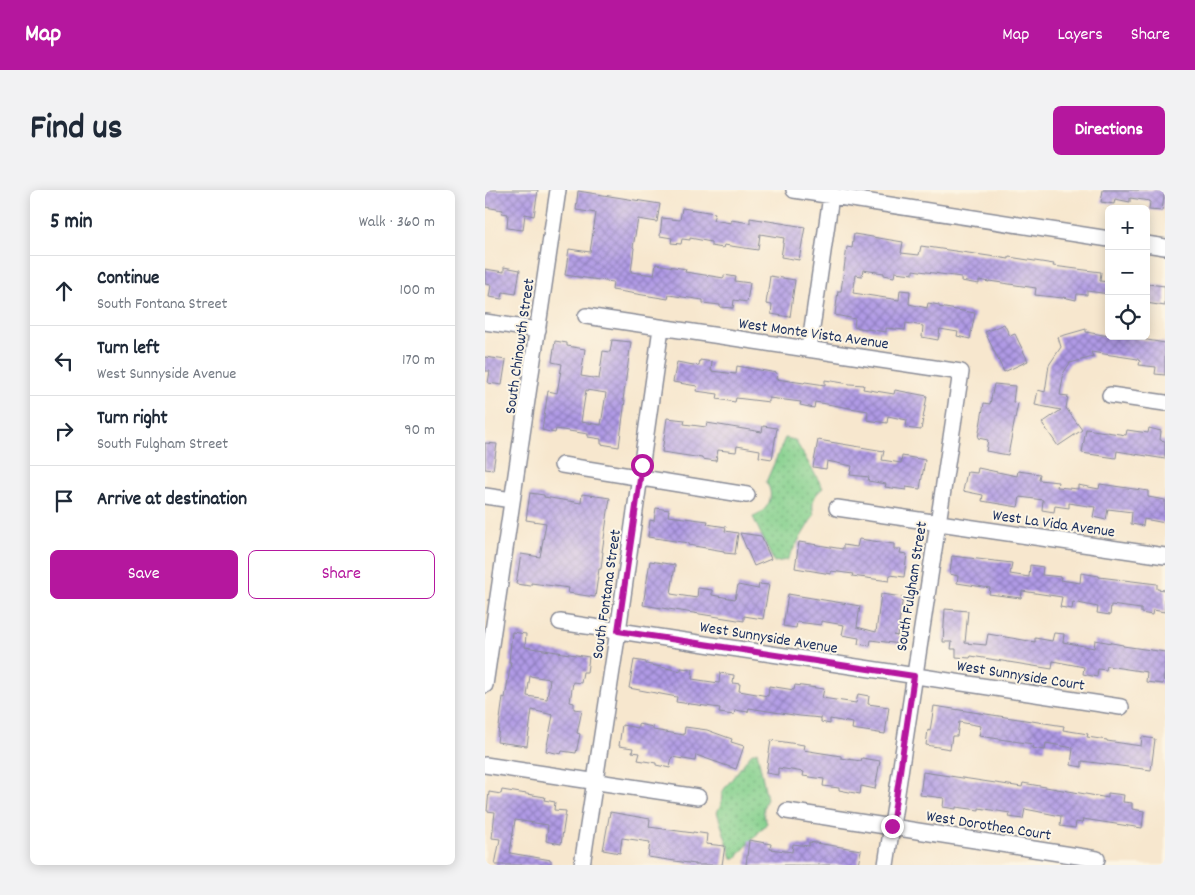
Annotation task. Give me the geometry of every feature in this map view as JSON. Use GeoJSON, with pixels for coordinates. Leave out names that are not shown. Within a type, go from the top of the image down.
{"type":"FeatureCollection","features":[{"type":"Feature","properties":{"kind":"street","name":"South Chinowth Street"},"geometry":{"type":"LineString","coordinates":[[485,685],[487,661],[558,190]]}},
{"type":"Feature","properties":{"kind":"street"},"geometry":{"type":"LineString","coordinates":[[794,190],[1105,238]]}},
{"type":"Feature","properties":{"kind":"street"},"geometry":{"type":"LineString","coordinates":[[809,349],[831,196]]}},
{"type":"Feature","properties":{"kind":"street"},"geometry":{"type":"LineString","coordinates":[[1150,245],[1165,247]]}},
{"type":"Feature","properties":{"kind":"street","name":"West Monte Vista Avenue"},"geometry":{"type":"LineString","coordinates":[[586,316],[961,372]]}},
{"type":"Feature","properties":{"kind":"street"},"geometry":{"type":"LineString","coordinates":[[485,322],[538,330]]}},
{"type":"Feature","properties":{"kind":"street","name":"South Fontana Street"},"geometry":{"type":"LineString","coordinates":[[582,865],[618,631],[661,328]]}},
{"type":"Feature","properties":{"kind":"street","name":"South Fulgham Street"},"geometry":{"type":"LineString","coordinates":[[886,865],[961,372]]}},
{"type":"Feature","properties":{"kind":"street"},"geometry":{"type":"LineString","coordinates":[[1110,395],[1165,403]]}},
{"type":"Feature","properties":{"kind":"street"},"geometry":{"type":"LineString","coordinates":[[562,464],[747,495]]}},
{"type":"Feature","properties":{"kind":"street"},"geometry":{"type":"LineString","coordinates":[[485,496],[512,500]]}},
{"type":"Feature","properties":{"kind":"street","name":"West La Vida Avenue"},"geometry":{"type":"LineString","coordinates":[[837,508],[1165,556]]}},
{"type":"Feature","properties":{"kind":"street"},"geometry":{"type":"LineString","coordinates":[[560,622],[618,631]]}},
{"type":"Feature","properties":{"kind":"street","name":"West Sunnyside Avenue"},"geometry":{"type":"LineString","coordinates":[[618,631],[914,676]]}},
{"type":"Feature","properties":{"kind":"street","name":"West Sunnyside Court"},"geometry":{"type":"LineString","coordinates":[[914,676],[1121,707]]}},
{"type":"Feature","properties":{"kind":"street"},"geometry":{"type":"LineString","coordinates":[[485,765],[698,797]]}},
{"type":"Feature","properties":{"kind":"street","name":"West Dorothea Court"},"geometry":{"type":"LineString","coordinates":[[787,811],[1097,859]]}},
{"type":"Feature","properties":{"kind":"green space"},"geometry":{"type":"Polygon","coordinates":[[[785,438],[795,440],[823,488],[814,500],[814,515],[787,560],[774,562],[753,517],[763,511],[769,502],[770,493],[766,482],[785,438]]]}},
{"type":"Feature","properties":{"kind":"green space"},"geometry":{"type":"Polygon","coordinates":[[[757,751],[767,799],[764,811],[767,823],[736,858],[732,858],[717,812],[721,805],[722,792],[751,754],[757,751]]]}},
{"type":"Feature","properties":{"kind":"building"},"geometry":{"type":"Polygon","coordinates":[[[485,190],[538,190],[534,216],[525,214],[523,230],[507,228],[508,214],[502,213],[503,210],[485,207],[485,190]]]}},
{"type":"Feature","properties":{"kind":"building"},"geometry":{"type":"Polygon","coordinates":[[[1103,190],[1165,190],[1162,211],[1150,210],[1150,201],[1130,198],[1130,202],[1115,199],[1114,204],[1101,202],[1103,190]]]}},
{"type":"Feature","properties":{"kind":"building"},"geometry":{"type":"Polygon","coordinates":[[[578,191],[660,204],[657,222],[638,219],[631,272],[654,275],[656,264],[686,269],[685,272],[724,278],[724,275],[736,277],[735,281],[750,283],[747,302],[734,300],[733,308],[720,307],[720,305],[703,303],[703,300],[669,295],[668,299],[612,290],[613,282],[565,275],[569,249],[590,252],[596,213],[576,210],[578,191]]]}},
{"type":"Feature","properties":{"kind":"building"},"geometry":{"type":"Polygon","coordinates":[[[682,208],[715,213],[713,220],[731,223],[731,220],[750,223],[750,218],[805,227],[799,260],[781,257],[784,238],[760,234],[758,250],[724,245],[723,248],[711,246],[711,242],[690,238],[690,240],[682,239],[681,244],[671,243],[672,238],[660,236],[662,218],[680,220],[682,208]]]}},
{"type":"Feature","properties":{"kind":"building"},"geometry":{"type":"Polygon","coordinates":[[[854,234],[903,242],[901,253],[919,255],[921,246],[1009,259],[1009,257],[1054,264],[1053,266],[1101,272],[1100,281],[1105,282],[1105,293],[1087,291],[1087,295],[1077,294],[1076,300],[1035,295],[1036,288],[979,280],[979,284],[961,281],[961,277],[913,270],[913,274],[895,272],[894,277],[884,275],[884,273],[863,270],[862,276],[856,275],[853,293],[899,300],[900,290],[910,291],[909,304],[927,308],[928,303],[939,305],[939,307],[975,313],[970,339],[957,336],[958,332],[940,329],[938,340],[922,337],[923,326],[906,323],[905,330],[886,328],[886,332],[854,327],[855,319],[835,315],[838,291],[841,291],[847,247],[852,248],[854,234]]]}},
{"type":"Feature","properties":{"kind":"building"},"geometry":{"type":"Polygon","coordinates":[[[504,267],[520,270],[516,294],[503,292],[502,299],[489,297],[491,285],[485,284],[485,269],[504,272],[504,267]]]}},
{"type":"Feature","properties":{"kind":"building"},"geometry":{"type":"Polygon","coordinates":[[[770,276],[795,280],[790,317],[771,314],[772,305],[766,304],[770,276]]]}},
{"type":"Feature","properties":{"kind":"building"},"geometry":{"type":"Polygon","coordinates":[[[1150,284],[1165,286],[1165,306],[1150,304],[1150,284]]]}},
{"type":"Feature","properties":{"kind":"building"},"geometry":{"type":"Polygon","coordinates":[[[1004,324],[1010,336],[1015,334],[1028,361],[1004,372],[985,332],[1004,324]]]}},
{"type":"Feature","properties":{"kind":"building"},"geometry":{"type":"Polygon","coordinates":[[[1086,329],[1086,332],[1105,335],[1105,340],[1147,340],[1165,343],[1165,375],[1155,374],[1156,367],[1139,365],[1140,361],[1138,359],[1091,352],[1093,357],[1070,363],[1064,372],[1060,395],[1068,396],[1066,408],[1082,430],[1058,446],[1042,423],[1061,410],[1035,405],[1038,390],[1045,392],[1049,365],[1061,347],[1058,337],[1086,329]]]}},
{"type":"Feature","properties":{"kind":"building"},"geometry":{"type":"Polygon","coordinates":[[[612,340],[631,342],[619,447],[601,444],[601,439],[588,437],[588,434],[556,429],[555,433],[542,430],[548,391],[557,393],[562,364],[552,362],[555,341],[567,343],[567,346],[585,349],[581,376],[599,379],[603,351],[610,352],[612,340]],[[586,390],[581,422],[601,425],[606,393],[586,390]]]}},
{"type":"Feature","properties":{"kind":"building"},"geometry":{"type":"Polygon","coordinates":[[[485,357],[506,360],[502,385],[488,383],[490,371],[485,371],[485,357]]]}},
{"type":"Feature","properties":{"kind":"building"},"geometry":{"type":"Polygon","coordinates":[[[700,360],[712,362],[711,371],[736,374],[737,366],[777,373],[776,379],[825,385],[825,380],[864,385],[863,389],[894,394],[895,390],[927,396],[921,430],[906,428],[907,420],[888,416],[887,423],[867,420],[868,411],[815,402],[814,408],[800,405],[801,402],[769,398],[769,402],[736,398],[735,402],[717,399],[718,394],[696,391],[697,386],[673,382],[677,362],[699,366],[700,360]]]}},
{"type":"Feature","properties":{"kind":"building"},"geometry":{"type":"Polygon","coordinates":[[[994,384],[1015,386],[1013,402],[1018,403],[1008,455],[986,451],[988,440],[978,438],[984,403],[990,404],[994,384]]]}},
{"type":"Feature","properties":{"kind":"building"},"geometry":{"type":"Polygon","coordinates":[[[667,418],[685,420],[684,424],[706,427],[707,423],[762,432],[763,426],[777,428],[772,459],[759,457],[760,450],[737,446],[736,452],[718,450],[716,461],[662,452],[667,418]]]}},
{"type":"Feature","properties":{"kind":"building"},"geometry":{"type":"Polygon","coordinates":[[[1149,428],[1161,431],[1160,440],[1165,441],[1165,459],[1117,451],[1116,458],[1082,453],[1086,429],[1126,435],[1127,430],[1148,433],[1149,428]]]}},
{"type":"Feature","properties":{"kind":"building"},"geometry":{"type":"Polygon","coordinates":[[[818,440],[884,451],[882,460],[901,463],[902,456],[925,460],[920,489],[906,487],[906,490],[885,487],[886,484],[868,481],[869,477],[850,475],[852,466],[827,461],[826,469],[813,467],[818,440]]]}},
{"type":"Feature","properties":{"kind":"building"},"geometry":{"type":"Polygon","coordinates":[[[485,443],[497,444],[493,470],[485,469],[485,443]]]}},
{"type":"Feature","properties":{"kind":"building"},"geometry":{"type":"Polygon","coordinates":[[[978,468],[1017,476],[1018,471],[1040,474],[1039,480],[1058,482],[1057,487],[1078,489],[1078,485],[1099,489],[1100,484],[1148,491],[1148,497],[1165,500],[1165,523],[1144,519],[1143,526],[1131,524],[1132,512],[1108,509],[1106,520],[1093,517],[1095,507],[1069,503],[1069,508],[1055,506],[1054,512],[1042,510],[1043,500],[1020,497],[1018,507],[982,501],[983,495],[963,491],[967,472],[977,473],[978,468]]]}},
{"type":"Feature","properties":{"kind":"building"},"geometry":{"type":"Polygon","coordinates":[[[530,493],[581,503],[582,494],[610,498],[601,569],[599,569],[595,597],[568,593],[569,588],[531,583],[531,586],[516,584],[521,554],[540,557],[546,523],[526,520],[530,493]]]}},
{"type":"Feature","properties":{"kind":"building"},"geometry":{"type":"Polygon","coordinates":[[[656,508],[669,510],[668,516],[708,521],[707,524],[726,527],[725,531],[738,533],[735,554],[688,545],[689,543],[648,537],[650,520],[654,521],[656,508]]]}},
{"type":"Feature","properties":{"kind":"building"},"geometry":{"type":"Polygon","coordinates":[[[740,533],[761,536],[771,559],[754,566],[740,533]]]}},
{"type":"Feature","properties":{"kind":"building"},"geometry":{"type":"Polygon","coordinates":[[[859,539],[894,544],[894,549],[901,549],[900,553],[907,554],[904,577],[890,575],[889,581],[852,576],[853,574],[831,571],[831,574],[795,568],[799,542],[843,549],[843,545],[857,547],[859,539]]]}},
{"type":"Feature","properties":{"kind":"building"},"geometry":{"type":"Polygon","coordinates":[[[952,556],[1012,563],[1010,574],[1029,577],[1030,565],[1043,567],[1042,575],[1061,577],[1060,580],[1080,583],[1081,573],[1157,584],[1157,589],[1165,590],[1165,612],[1153,610],[1152,615],[1141,613],[1141,609],[1111,605],[1110,615],[1097,613],[1098,607],[1073,602],[1072,609],[1060,607],[1062,597],[1022,591],[1021,598],[989,594],[990,588],[957,583],[958,576],[950,574],[952,556]]]}},
{"type":"Feature","properties":{"kind":"building"},"geometry":{"type":"Polygon","coordinates":[[[650,561],[675,565],[671,594],[697,598],[698,588],[712,590],[712,595],[735,599],[738,585],[758,589],[759,584],[769,585],[763,619],[744,616],[744,621],[643,605],[650,561]]]}},
{"type":"Feature","properties":{"kind":"building"},"geometry":{"type":"Polygon","coordinates":[[[788,594],[860,606],[857,627],[876,632],[881,594],[903,597],[897,636],[902,637],[900,644],[871,640],[870,646],[858,644],[859,638],[842,635],[844,625],[821,621],[821,625],[797,622],[796,628],[783,626],[788,594]]]}},
{"type":"Feature","properties":{"kind":"building"},"geometry":{"type":"Polygon","coordinates":[[[945,609],[968,611],[965,643],[986,645],[988,634],[1035,642],[1035,638],[1052,641],[1054,633],[1064,634],[1063,642],[1094,648],[1095,640],[1165,652],[1163,684],[1146,682],[1147,672],[1107,666],[1106,670],[1098,669],[1097,677],[1083,674],[1084,667],[1053,661],[1052,669],[971,656],[970,658],[956,657],[956,649],[951,649],[952,642],[943,642],[945,609]]]}},
{"type":"Feature","properties":{"kind":"building"},"geometry":{"type":"Polygon","coordinates":[[[512,632],[526,634],[525,647],[589,657],[587,672],[583,672],[581,683],[573,682],[570,702],[574,703],[574,709],[582,710],[577,733],[580,734],[576,753],[562,751],[561,754],[546,751],[553,715],[532,710],[527,746],[497,742],[503,697],[505,698],[511,662],[509,662],[512,632]],[[530,676],[527,696],[547,699],[550,679],[530,676]]]}},
{"type":"Feature","properties":{"kind":"building"},"geometry":{"type":"Polygon","coordinates":[[[634,660],[681,671],[681,668],[693,669],[692,679],[719,683],[720,673],[734,675],[733,683],[740,684],[739,691],[768,696],[769,686],[794,690],[795,685],[824,689],[822,698],[856,703],[858,694],[869,696],[868,704],[889,707],[885,734],[852,729],[853,723],[830,719],[830,724],[821,722],[821,718],[749,708],[748,712],[735,710],[734,715],[719,713],[720,708],[676,702],[677,697],[629,688],[634,660]]]}},
{"type":"Feature","properties":{"kind":"building"},"geometry":{"type":"Polygon","coordinates":[[[934,706],[1064,726],[1063,730],[1088,734],[1087,737],[1107,741],[1141,746],[1142,737],[1155,739],[1151,770],[1082,761],[1082,767],[1071,765],[1073,748],[1046,743],[1045,750],[1032,748],[1033,744],[979,736],[981,726],[959,722],[957,736],[952,736],[950,749],[926,745],[934,706]]]}},
{"type":"Feature","properties":{"kind":"building"},"geometry":{"type":"Polygon","coordinates":[[[638,724],[653,727],[653,730],[684,735],[685,727],[707,730],[732,739],[731,742],[744,746],[736,769],[696,755],[695,761],[672,757],[670,768],[638,760],[640,753],[632,752],[633,748],[619,746],[622,725],[638,728],[638,724]]]}},
{"type":"Feature","properties":{"kind":"building"},"geometry":{"type":"Polygon","coordinates":[[[771,740],[804,745],[803,750],[841,756],[841,758],[861,761],[862,758],[880,761],[875,789],[861,786],[860,794],[823,786],[824,779],[803,776],[804,772],[778,768],[778,775],[766,773],[771,740]]]}},
{"type":"Feature","properties":{"kind":"building"},"geometry":{"type":"Polygon","coordinates":[[[923,772],[1022,787],[1023,783],[1108,798],[1108,793],[1124,795],[1123,802],[1132,803],[1132,809],[1144,811],[1142,828],[1083,819],[1082,823],[1076,822],[1075,828],[1060,826],[1061,816],[1025,809],[1023,819],[1009,817],[1010,813],[979,808],[979,810],[943,807],[944,798],[920,795],[923,772]]]}},
{"type":"Feature","properties":{"kind":"building"},"geometry":{"type":"Polygon","coordinates":[[[502,790],[545,797],[544,800],[555,802],[554,810],[566,811],[561,844],[546,841],[548,825],[515,820],[510,853],[551,860],[551,865],[495,865],[500,839],[492,838],[495,812],[487,811],[489,792],[501,794],[502,790]]]}},
{"type":"Feature","properties":{"kind":"building"},"geometry":{"type":"Polygon","coordinates":[[[610,812],[650,819],[649,827],[707,834],[706,844],[725,846],[722,865],[695,865],[648,857],[650,842],[622,838],[620,853],[603,850],[610,812]]]}},
{"type":"Feature","properties":{"kind":"building"},"geometry":{"type":"Polygon","coordinates":[[[749,840],[771,844],[770,849],[792,852],[793,844],[809,846],[809,842],[861,850],[858,865],[746,865],[749,840]]]}},
{"type":"Feature","properties":{"kind":"route"},"geometry":{"type":"LineString","coordinates":[[642,465],[618,631],[914,676],[892,826]]}}]}
